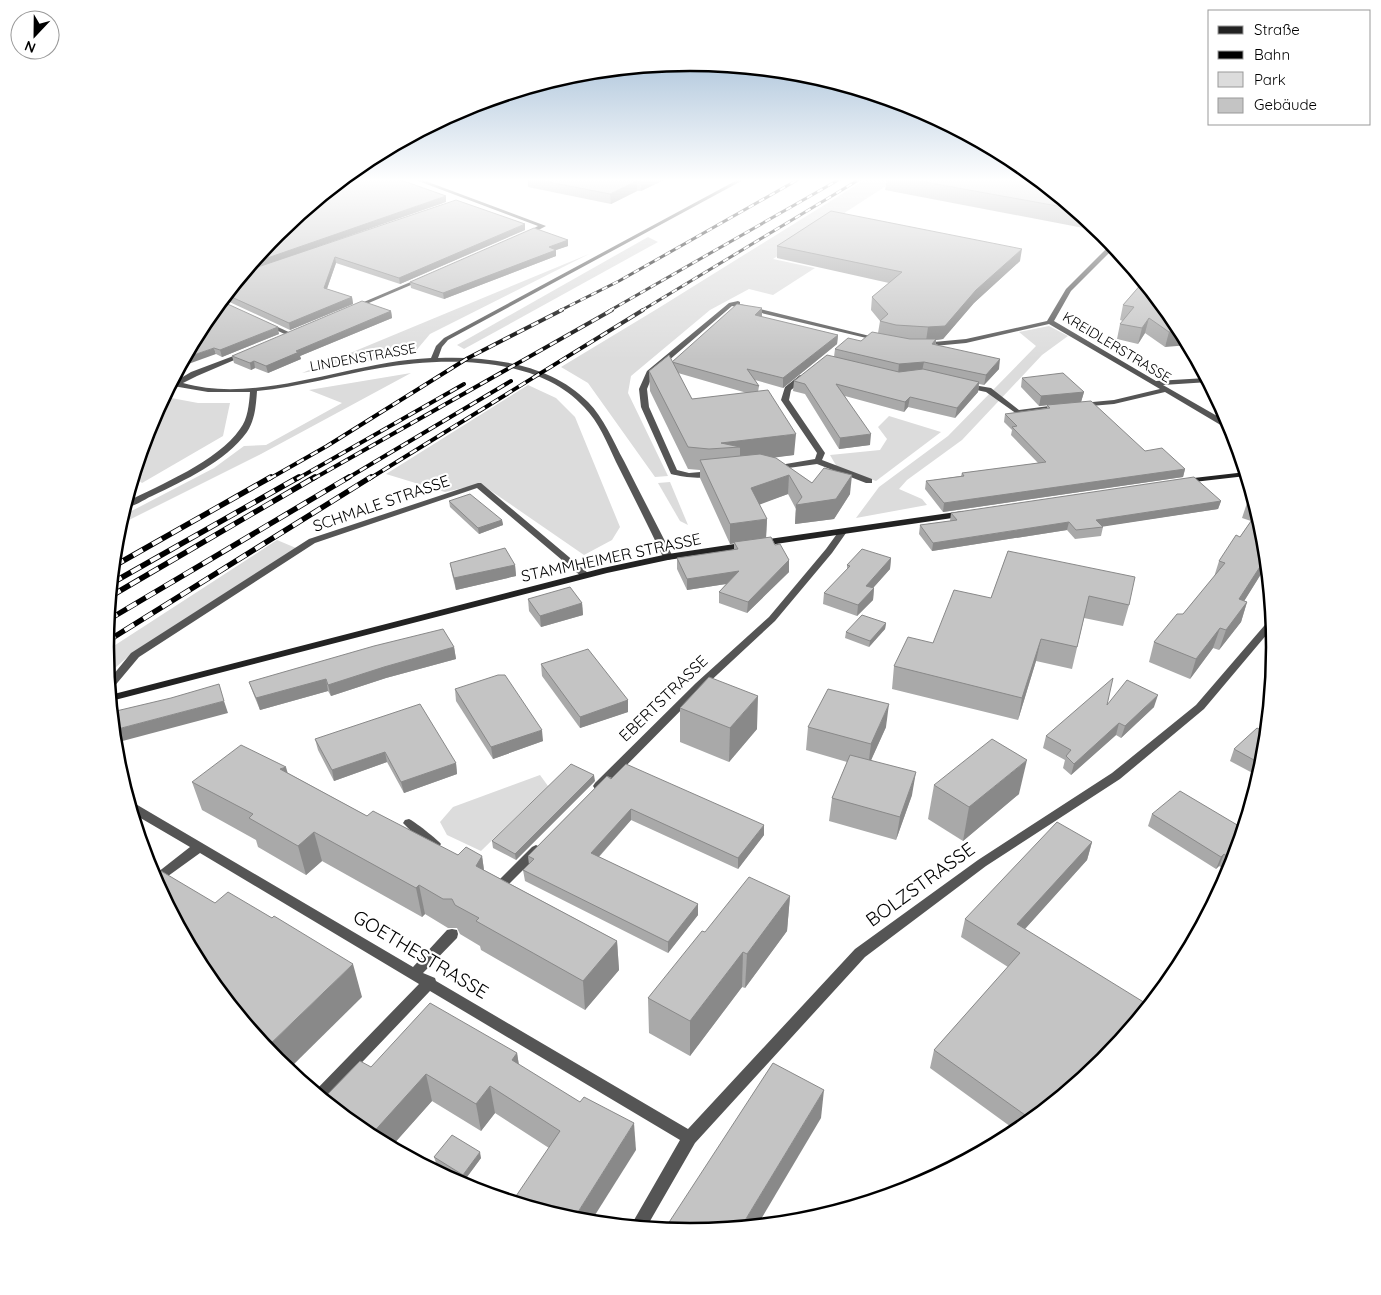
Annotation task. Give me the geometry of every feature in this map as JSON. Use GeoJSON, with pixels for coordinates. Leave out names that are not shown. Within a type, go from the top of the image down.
{"type":"FeatureCollection","features":[{"type":"Feature","properties":{"kind":"main road"},"geometry":{"type":"LineString","coordinates":[[1180,482],[1240,475]]}},
{"type":"Feature","properties":{"kind":"main road","name":"STAMMHEIMER STRASSE"},"geometry":{"type":"LineString","coordinates":[[116,696],[586,575],[668,557],[975,512]]}},
{"type":"Feature","properties":{"kind":"street"},"geometry":{"type":"LineString","coordinates":[[436,360],[439,346],[446,339],[630,239]]}},
{"type":"Feature","properties":{"kind":"street","name":"KREIDLERSTRASSE"},"geometry":{"type":"LineString","coordinates":[[1108,250],[1068,290],[1050,322],[1069,331],[1164,390],[1220,422]]}},
{"type":"Feature","properties":{"kind":"street"},"geometry":{"type":"LineString","coordinates":[[347,311],[426,278]]}},
{"type":"Feature","properties":{"kind":"street"},"geometry":{"type":"LineString","coordinates":[[718,473],[680,475],[674,472],[645,407],[643,389],[650,373],[734,303],[854,337],[885,340]]}},
{"type":"Feature","properties":{"kind":"street"},"geometry":{"type":"LineString","coordinates":[[256,318],[291,335]]}},
{"type":"Feature","properties":{"kind":"street"},"geometry":{"type":"LineString","coordinates":[[918,344],[966,341],[1050,322]]}},
{"type":"Feature","properties":{"kind":"street"},"geometry":{"type":"LineString","coordinates":[[282,338],[299,331]]}},
{"type":"Feature","properties":{"kind":"street"},"geometry":{"type":"LineString","coordinates":[[180,380],[247,353]]}},
{"type":"Feature","properties":{"kind":"street","name":"LINDENSTRASSE"},"geometry":{"type":"LineString","coordinates":[[179,384],[210,390],[254,389],[398,363],[436,360],[472,361],[506,365],[550,378],[568,389],[586,404],[605,432],[668,557]]}},
{"type":"Feature","properties":{"kind":"street"},"geometry":{"type":"LineString","coordinates":[[810,371],[788,389],[784,400],[820,454],[818,461]]}},
{"type":"Feature","properties":{"kind":"street"},"geometry":{"type":"LineString","coordinates":[[1155,384],[1201,381]]}},
{"type":"Feature","properties":{"kind":"street"},"geometry":{"type":"LineString","coordinates":[[960,383],[988,390],[1017,412],[1065,407]]}},
{"type":"Feature","properties":{"kind":"street"},"geometry":{"type":"LineString","coordinates":[[133,502],[167,485],[231,445],[245,429],[254,389]]}},
{"type":"Feature","properties":{"kind":"street"},"geometry":{"type":"LineString","coordinates":[[1075,406],[1114,402],[1164,390]]}},
{"type":"Feature","properties":{"kind":"street"},"geometry":{"type":"LineString","coordinates":[[767,469],[818,461],[870,481]]}},
{"type":"Feature","properties":{"kind":"street","name":"SCHMALE STRASSE"},"geometry":{"type":"LineString","coordinates":[[115,679],[135,655],[312,542],[478,485],[586,575]]}},
{"type":"Feature","properties":{"kind":"street","name":"EBERTSTRASSE"},"geometry":{"type":"LineString","coordinates":[[592,794],[700,685],[772,619],[842,533]]}},
{"type":"Feature","properties":{"kind":"street","name":"BOLZSTRASSE"},"geometry":{"type":"LineString","coordinates":[[641,1222],[690,1138],[860,953],[982,863],[1116,776],[1200,707],[1266,629]]}},
{"type":"Feature","properties":{"kind":"street","name":"GOETHESTRASSE"},"geometry":{"type":"LineString","coordinates":[[138,811],[415,973],[690,1138]]}},
{"type":"Feature","properties":{"kind":"street"},"geometry":{"type":"LineString","coordinates":[[409,823],[426,839],[443,849]]}},
{"type":"Feature","properties":{"kind":"street"},"geometry":{"type":"LineString","coordinates":[[498,884],[543,844]]}},
{"type":"Feature","properties":{"kind":"street"},"geometry":{"type":"LineString","coordinates":[[162,876],[199,847]]}},
{"type":"Feature","properties":{"kind":"street"},"geometry":{"type":"LineString","coordinates":[[415,973],[452,934]]}},
{"type":"Feature","properties":{"kind":"street"},"geometry":{"type":"LineString","coordinates":[[324,1092],[430,982]]}},
{"type":"Feature","properties":{"kind":"green space"},"geometry":{"type":"Polygon","coordinates":[[[644,239],[653,239],[658,242],[464,349],[457,345],[644,239]]]}},
{"type":"Feature","properties":{"kind":"green space"},"geometry":{"type":"Polygon","coordinates":[[[769,239],[803,239],[773,259],[815,268],[773,295],[749,289],[710,310],[631,376],[628,393],[668,476],[655,477],[588,383],[561,367],[769,239]]]}},
{"type":"Feature","properties":{"kind":"green space"},"geometry":{"type":"Polygon","coordinates":[[[589,254],[430,334],[414,353],[302,373],[589,254]]]}},
{"type":"Feature","properties":{"kind":"green space"},"geometry":{"type":"Polygon","coordinates":[[[1049,326],[1068,336],[1042,355],[962,440],[907,480],[899,489],[922,499],[927,505],[856,518],[879,487],[948,436],[1036,346],[1019,332],[1049,326]]]}},
{"type":"Feature","properties":{"kind":"green space"},"geometry":{"type":"Polygon","coordinates":[[[411,373],[261,454],[129,520],[131,511],[214,468],[244,446],[266,445],[342,403],[309,390],[411,373]]]}},
{"type":"Feature","properties":{"kind":"green space"},"geometry":{"type":"Polygon","coordinates":[[[528,385],[556,398],[575,417],[620,527],[612,540],[584,555],[481,484],[445,492],[386,474],[528,385]]]}},
{"type":"Feature","properties":{"kind":"green space"},"geometry":{"type":"Polygon","coordinates":[[[172,398],[198,403],[230,403],[223,436],[142,483],[139,481],[145,462],[172,398]]]}},
{"type":"Feature","properties":{"kind":"green space"},"geometry":{"type":"Polygon","coordinates":[[[889,416],[941,432],[876,481],[837,467],[830,455],[880,450],[887,439],[878,427],[889,416]]]}},
{"type":"Feature","properties":{"kind":"green space"},"geometry":{"type":"Polygon","coordinates":[[[670,482],[688,525],[680,521],[658,483],[670,482]]]}},
{"type":"Feature","properties":{"kind":"green space"},"geometry":{"type":"Polygon","coordinates":[[[277,540],[296,548],[131,654],[115,668],[114,646],[277,540]]]}},
{"type":"Feature","properties":{"kind":"green space"},"geometry":{"type":"Polygon","coordinates":[[[540,775],[548,786],[481,851],[447,835],[440,822],[453,807],[540,775]]]}},
{"type":"Feature","properties":{"kind":"building"},"geometry":{"type":"Polygon","coordinates":[[[284,239],[321,239],[266,259],[284,239]]]}},
{"type":"Feature","properties":{"kind":"building"},"geometry":{"type":"Polygon","coordinates":[[[339,239],[489,239],[399,278],[335,257],[324,288],[352,297],[289,323],[233,298],[258,267],[339,239]]]}},
{"type":"Feature","properties":{"kind":"building"},"geometry":{"type":"Polygon","coordinates":[[[508,239],[568,240],[549,247],[556,250],[443,293],[410,282],[508,239]]]}},
{"type":"Feature","properties":{"kind":"building"},"geometry":{"type":"Polygon","coordinates":[[[787,239],[974,239],[1022,249],[976,290],[945,326],[928,327],[896,325],[880,321],[888,314],[872,297],[902,272],[777,246],[787,239]]]}},
{"type":"Feature","properties":{"kind":"building"},"geometry":{"type":"Polygon","coordinates":[[[1139,286],[1173,332],[1169,332],[1149,318],[1142,328],[1120,324],[1134,307],[1123,305],[1139,286]]]}},
{"type":"Feature","properties":{"kind":"building"},"geometry":{"type":"Polygon","coordinates":[[[362,301],[391,311],[296,351],[299,352],[266,366],[254,361],[250,363],[232,356],[362,301]]]}},
{"type":"Feature","properties":{"kind":"building"},"geometry":{"type":"Polygon","coordinates":[[[228,304],[278,327],[220,350],[214,348],[193,355],[228,304]]]}},
{"type":"Feature","properties":{"kind":"building"},"geometry":{"type":"Polygon","coordinates":[[[737,304],[762,308],[755,315],[838,335],[783,378],[747,369],[759,386],[672,362],[737,304]]]}},
{"type":"Feature","properties":{"kind":"building"},"geometry":{"type":"Polygon","coordinates":[[[872,332],[910,339],[936,339],[932,344],[1000,359],[986,375],[924,362],[899,364],[835,349],[848,338],[861,341],[872,332]]]}},
{"type":"Feature","properties":{"kind":"building"},"geometry":{"type":"Polygon","coordinates":[[[669,355],[692,399],[768,390],[796,434],[721,443],[740,447],[709,449],[688,447],[649,371],[669,355]]]}},
{"type":"Feature","properties":{"kind":"building"},"geometry":{"type":"Polygon","coordinates":[[[827,355],[899,372],[923,369],[979,382],[957,408],[910,397],[905,402],[836,384],[871,434],[840,438],[805,384],[794,381],[827,355]]]}},
{"type":"Feature","properties":{"kind":"building"},"geometry":{"type":"Polygon","coordinates":[[[1063,373],[1084,392],[1041,396],[1022,378],[1063,373]]]}},
{"type":"Feature","properties":{"kind":"building"},"geometry":{"type":"Polygon","coordinates":[[[1091,401],[1145,451],[1162,448],[1185,469],[944,503],[926,481],[964,476],[962,473],[1046,462],[1012,427],[1017,426],[1005,414],[1050,408],[1047,405],[1091,401]]]}},
{"type":"Feature","properties":{"kind":"building"},"geometry":{"type":"Polygon","coordinates":[[[760,454],[776,458],[812,483],[824,468],[852,475],[836,499],[796,505],[802,497],[789,475],[751,488],[767,519],[730,524],[700,460],[760,454]]]}},
{"type":"Feature","properties":{"kind":"building"},"geometry":{"type":"Polygon","coordinates":[[[1194,477],[1221,501],[1096,520],[1103,527],[1076,530],[1069,522],[933,543],[920,525],[957,520],[951,513],[1194,477]]]}},
{"type":"Feature","properties":{"kind":"building"},"geometry":{"type":"Polygon","coordinates":[[[470,494],[502,520],[478,528],[449,501],[470,494]]]}},
{"type":"Feature","properties":{"kind":"building"},"geometry":{"type":"Polygon","coordinates":[[[1252,519],[1261,565],[1239,599],[1247,602],[1226,630],[1220,628],[1196,659],[1154,642],[1177,614],[1183,614],[1225,563],[1219,561],[1236,535],[1240,537],[1252,519]]]}},
{"type":"Feature","properties":{"kind":"building"},"geometry":{"type":"Polygon","coordinates":[[[771,537],[775,545],[780,544],[789,560],[748,602],[719,592],[739,571],[687,579],[677,558],[738,549],[734,542],[771,537]]]}},
{"type":"Feature","properties":{"kind":"building"},"geometry":{"type":"Polygon","coordinates":[[[505,548],[515,565],[454,578],[450,563],[505,548]]]}},
{"type":"Feature","properties":{"kind":"building"},"geometry":{"type":"Polygon","coordinates":[[[862,549],[891,558],[866,586],[874,588],[858,605],[824,593],[850,566],[847,565],[862,549]]]}},
{"type":"Feature","properties":{"kind":"building"},"geometry":{"type":"Polygon","coordinates":[[[1008,551],[1135,577],[1129,605],[1089,596],[1077,647],[1041,639],[1022,698],[894,666],[908,637],[933,643],[954,590],[991,598],[1008,551]]]}},
{"type":"Feature","properties":{"kind":"building"},"geometry":{"type":"Polygon","coordinates":[[[570,587],[582,603],[540,616],[528,599],[570,587]]]}},
{"type":"Feature","properties":{"kind":"building"},"geometry":{"type":"Polygon","coordinates":[[[862,615],[886,623],[870,641],[846,632],[862,615]]]}},
{"type":"Feature","properties":{"kind":"building"},"geometry":{"type":"Polygon","coordinates":[[[443,629],[454,647],[328,685],[326,679],[256,698],[249,682],[374,646],[443,629]]]}},
{"type":"Feature","properties":{"kind":"building"},"geometry":{"type":"Polygon","coordinates":[[[588,649],[628,700],[580,717],[541,664],[588,649]]]}},
{"type":"Feature","properties":{"kind":"building"},"geometry":{"type":"Polygon","coordinates":[[[498,675],[505,675],[542,730],[491,747],[455,689],[498,675]]]}},
{"type":"Feature","properties":{"kind":"building"},"geometry":{"type":"Polygon","coordinates":[[[709,677],[758,696],[730,728],[680,708],[709,677]]]}},
{"type":"Feature","properties":{"kind":"building"},"geometry":{"type":"Polygon","coordinates":[[[1113,678],[1107,705],[1127,680],[1158,695],[1125,726],[1119,723],[1074,764],[1066,756],[1071,750],[1046,736],[1113,678]]]}},
{"type":"Feature","properties":{"kind":"building"},"geometry":{"type":"Polygon","coordinates":[[[219,684],[224,701],[120,728],[118,711],[219,684]]]}},
{"type":"Feature","properties":{"kind":"building"},"geometry":{"type":"Polygon","coordinates":[[[828,689],[889,704],[871,744],[808,727],[828,689]]]}},
{"type":"Feature","properties":{"kind":"building"},"geometry":{"type":"Polygon","coordinates":[[[420,704],[456,763],[401,782],[385,752],[332,770],[315,739],[420,704]]]}},
{"type":"Feature","properties":{"kind":"building"},"geometry":{"type":"Polygon","coordinates":[[[1257,728],[1261,730],[1256,761],[1234,749],[1257,728]]]}},
{"type":"Feature","properties":{"kind":"building"},"geometry":{"type":"Polygon","coordinates":[[[992,739],[1027,760],[969,807],[934,785],[992,739]]]}},
{"type":"Feature","properties":{"kind":"building"},"geometry":{"type":"Polygon","coordinates":[[[241,745],[286,767],[280,769],[367,816],[373,811],[458,855],[466,847],[482,856],[476,866],[617,941],[583,981],[476,921],[479,918],[455,905],[452,899],[443,899],[419,885],[416,888],[314,832],[298,846],[249,818],[253,814],[192,782],[241,745]]]}},
{"type":"Feature","properties":{"kind":"building"},"geometry":{"type":"Polygon","coordinates":[[[850,755],[916,772],[900,817],[832,798],[850,755]]]}},
{"type":"Feature","properties":{"kind":"building"},"geometry":{"type":"Polygon","coordinates":[[[571,764],[594,775],[515,854],[492,841],[571,764]]]}},
{"type":"Feature","properties":{"kind":"building"},"geometry":{"type":"Polygon","coordinates":[[[626,764],[764,825],[738,858],[631,809],[591,853],[698,904],[668,942],[523,870],[534,859],[528,856],[607,776],[611,779],[626,764]]]}},
{"type":"Feature","properties":{"kind":"building"},"geometry":{"type":"Polygon","coordinates":[[[1180,791],[1238,826],[1227,856],[1224,854],[1221,857],[1152,814],[1180,791]]]}},
{"type":"Feature","properties":{"kind":"building"},"geometry":{"type":"Polygon","coordinates":[[[1057,822],[1092,842],[1017,924],[1144,1002],[1098,1055],[1070,1081],[1026,1116],[934,1050],[1020,953],[965,919],[1057,822]]]}},
{"type":"Feature","properties":{"kind":"building"},"geometry":{"type":"Polygon","coordinates":[[[159,870],[215,903],[228,892],[272,918],[274,916],[353,964],[272,1043],[233,998],[211,968],[191,936],[159,870]]]}},
{"type":"Feature","properties":{"kind":"building"},"geometry":{"type":"Polygon","coordinates":[[[749,877],[790,896],[747,954],[743,952],[690,1021],[648,998],[702,931],[705,932],[749,877]]]}},
{"type":"Feature","properties":{"kind":"building"},"geometry":{"type":"Polygon","coordinates":[[[430,1003],[517,1053],[512,1060],[580,1102],[584,1097],[634,1123],[577,1213],[516,1196],[560,1131],[490,1086],[476,1104],[426,1074],[375,1130],[327,1095],[360,1061],[371,1067],[430,1003]]]}},
{"type":"Feature","properties":{"kind":"building"},"geometry":{"type":"Polygon","coordinates":[[[773,1063],[824,1090],[744,1221],[668,1223],[773,1063]]]}},
{"type":"Feature","properties":{"kind":"building"},"geometry":{"type":"Polygon","coordinates":[[[452,1135],[480,1152],[463,1175],[434,1157],[452,1135]]]}},
{"type":"Feature","properties":{"kind":"railway"},"geometry":{"type":"LineString","coordinates":[[559,311],[619,281],[692,239]]}},
{"type":"Feature","properties":{"kind":"railway"},"geometry":{"type":"LineString","coordinates":[[609,311],[734,239]]}},
{"type":"Feature","properties":{"kind":"railway"},"geometry":{"type":"LineString","coordinates":[[641,311],[760,239]]}},
{"type":"Feature","properties":{"kind":"railway"},"geometry":{"type":"LineString","coordinates":[[269,479],[327,446],[468,358],[562,310]]}},
{"type":"Feature","properties":{"kind":"railway"},"geometry":{"type":"LineString","coordinates":[[313,479],[612,310]]}},
{"type":"Feature","properties":{"kind":"railway"},"geometry":{"type":"LineString","coordinates":[[369,479],[643,310]]}},
{"type":"Feature","properties":{"kind":"railway"},"geometry":{"type":"LineString","coordinates":[[346,479],[511,381]]}},
{"type":"Feature","properties":{"kind":"railway"},"geometry":{"type":"LineString","coordinates":[[297,479],[464,384]]}},
{"type":"Feature","properties":{"kind":"railway"},"geometry":{"type":"LineString","coordinates":[[121,562],[271,477]]}},
{"type":"Feature","properties":{"kind":"railway"},"geometry":{"type":"LineString","coordinates":[[118,579],[299,477]]}},
{"type":"Feature","properties":{"kind":"railway"},"geometry":{"type":"LineString","coordinates":[[117,593],[315,477]]}},
{"type":"Feature","properties":{"kind":"railway"},"geometry":{"type":"LineString","coordinates":[[115,616],[349,477]]}},
{"type":"Feature","properties":{"kind":"railway"},"geometry":{"type":"LineString","coordinates":[[114,637],[371,477]]}}]}
